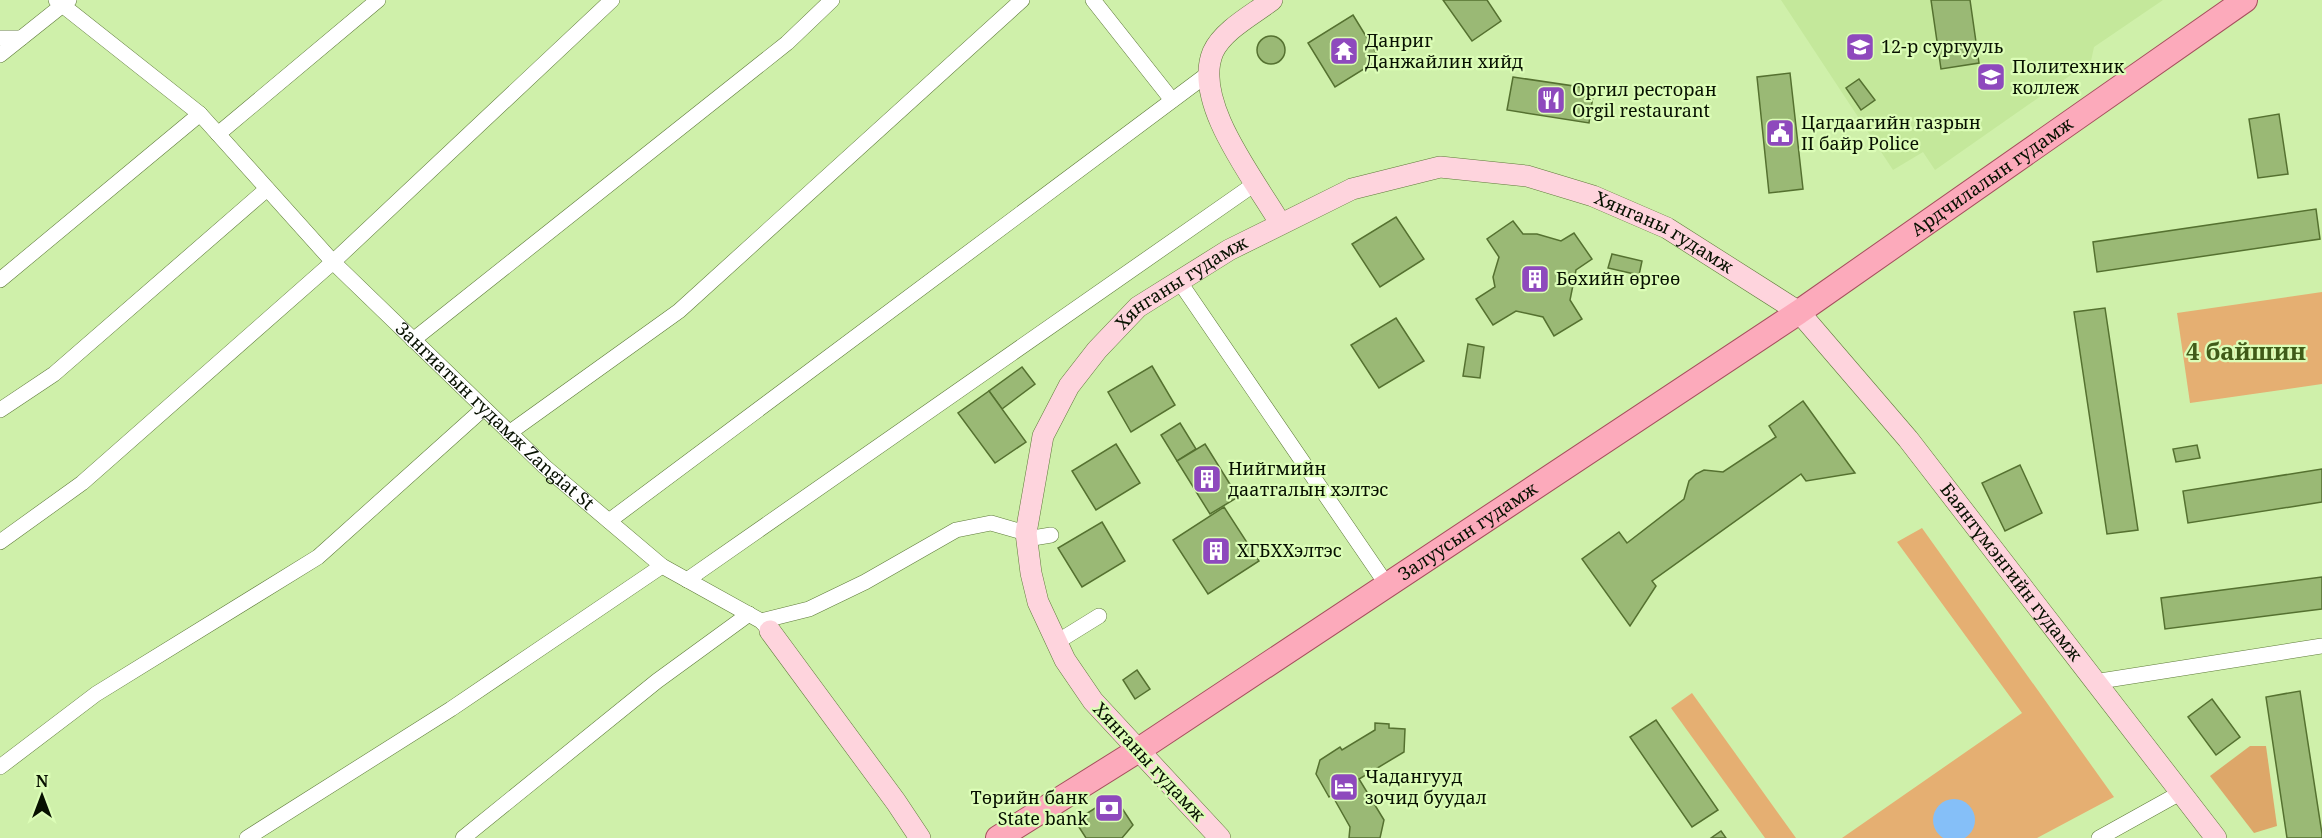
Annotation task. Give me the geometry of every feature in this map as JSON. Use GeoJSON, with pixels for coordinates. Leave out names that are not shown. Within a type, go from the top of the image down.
{"type":"FeatureCollection","features":[{"type":"Feature","properties":{"kind":"main road"},"geometry":{"type":"LineString","coordinates":[[1272,0],[1225,36],[1214,51],[1209,72],[1209,94],[1216,116],[1280,223]]}},
{"type":"Feature","properties":{"kind":"main road","name":"Ардчилалын гудамж"},"geometry":{"type":"LineString","coordinates":[[1799,312],[2245,0]]}},
{"type":"Feature","properties":{"kind":"main road","name":"Хянганы гудамж"},"geometry":{"type":"LineString","coordinates":[[1220,838],[1093,701],[1065,660],[1035,592],[1027,536],[1043,436],[1069,386],[1097,350],[1138,307],[1229,250],[1352,189],[1440,167],[1527,176],[1593,196],[1667,228],[1799,312]]}},
{"type":"Feature","properties":{"kind":"main road","name":"Залуусын гудамж"},"geometry":{"type":"LineString","coordinates":[[998,838],[1137,751],[1799,312]]}},
{"type":"Feature","properties":{"kind":"main road","name":"Баянтүмэнгийн гудамж"},"geometry":{"type":"LineString","coordinates":[[1799,312],[1908,439],[2216,838]]}},
{"type":"Feature","properties":{"kind":"main road","name":"Зангиатын гудамж Zangiat St"},"geometry":{"type":"LineString","coordinates":[[760,622],[896,802],[920,838]]}},
{"type":"Feature","properties":{"kind":"street"},"geometry":{"type":"LineString","coordinates":[[218,134],[378,0]]}},
{"type":"Feature","properties":{"kind":"street"},"geometry":{"type":"LineString","coordinates":[[0,543],[82,483],[333,262],[612,0]]}},
{"type":"Feature","properties":{"kind":"street"},"geometry":{"type":"LineString","coordinates":[[413,340],[787,43],[832,0]]}},
{"type":"Feature","properties":{"kind":"street"},"geometry":{"type":"LineString","coordinates":[[509,433],[680,311],[1022,0]]}},
{"type":"Feature","properties":{"kind":"street"},"geometry":{"type":"LineString","coordinates":[[1093,0],[1172,100]]}},
{"type":"Feature","properties":{"kind":"street"},"geometry":{"type":"LineString","coordinates":[[0,55],[63,2]]}},
{"type":"Feature","properties":{"kind":"street","name":"Зангиатын гудамж Zangiat St"},"geometry":{"type":"LineString","coordinates":[[63,2],[200,114],[333,262],[509,433],[662,566],[760,622]]}},
{"type":"Feature","properties":{"kind":"street"},"geometry":{"type":"LineString","coordinates":[[0,38],[21,38]]}},
{"type":"Feature","properties":{"kind":"street"},"geometry":{"type":"LineString","coordinates":[[609,521],[1209,72]]}},
{"type":"Feature","properties":{"kind":"street"},"geometry":{"type":"LineString","coordinates":[[0,280],[200,114]]}},
{"type":"Feature","properties":{"kind":"street"},"geometry":{"type":"LineString","coordinates":[[687,580],[1256,183]]}},
{"type":"Feature","properties":{"kind":"street"},"geometry":{"type":"LineString","coordinates":[[0,410],[54,374],[267,189]]}},
{"type":"Feature","properties":{"kind":"street"},"geometry":{"type":"LineString","coordinates":[[1179,281],[1387,585]]}},
{"type":"Feature","properties":{"kind":"street"},"geometry":{"type":"LineString","coordinates":[[0,767],[96,694],[318,557],[483,409]]}},
{"type":"Feature","properties":{"kind":"street"},"geometry":{"type":"LineString","coordinates":[[463,838],[657,681],[760,622],[809,609],[865,582],[956,530],[991,523],[1027,536],[1051,535]]}},
{"type":"Feature","properties":{"kind":"street"},"geometry":{"type":"LineString","coordinates":[[248,838],[451,709],[662,566]]}},
{"type":"Feature","properties":{"kind":"street"},"geometry":{"type":"LineString","coordinates":[[1057,642],[1100,616]]}},
{"type":"Feature","properties":{"kind":"street"},"geometry":{"type":"LineString","coordinates":[[2094,682],[2322,646]]}},
{"type":"Feature","properties":{"kind":"street"},"geometry":{"type":"LineString","coordinates":[[2099,838],[2181,793]]}},
{"type":"Feature","properties":{"kind":"shaded area","name":"Политехник коллеж"},"geometry":{"type":"Polygon","coordinates":[[[1781,0],[2163,0],[2094,47],[2091,61],[1935,170],[1923,152],[1893,170],[1781,0]]]}},
{"type":"Feature","properties":{"kind":"shaded area"},"geometry":{"type":"Polygon","coordinates":[[[2322,292],[2322,384],[2190,403],[2177,313],[2322,292]]]}},
{"type":"Feature","properties":{"kind":"shaded area"},"geometry":{"type":"Polygon","coordinates":[[[1922,528],[2114,797],[2037,838],[1842,838],[2022,713],[1897,542],[1922,528]]]}},
{"type":"Feature","properties":{"kind":"shaded area"},"geometry":{"type":"Polygon","coordinates":[[[1692,693],[1796,838],[1765,838],[1671,708],[1692,693]]]}},
{"type":"Feature","properties":{"kind":"shaded area"},"geometry":{"type":"Polygon","coordinates":[[[2250,746],[2266,746],[2277,826],[2254,833],[2210,776],[2250,746]]]}},
{"type":"Feature","properties":{"kind":"water"},"geometry":{"type":"Polygon","coordinates":[[[1954,799],[1969,805],[1975,820],[1969,835],[1954,841],[1939,835],[1933,820],[1939,805],[1954,799]]]}},
{"type":"Feature","properties":{"kind":"building"},"geometry":{"type":"Polygon","coordinates":[[[1443,0],[1487,0],[1501,21],[1472,41],[1443,0]]]}},
{"type":"Feature","properties":{"kind":"building"},"geometry":{"type":"Polygon","coordinates":[[[1931,0],[1970,0],[1979,63],[1941,69],[1931,0]]]}},
{"type":"Feature","properties":{"kind":"building","name":"Данриг Данжайлин хийд"},"geometry":{"type":"Polygon","coordinates":[[[1353,15],[1380,59],[1335,87],[1308,43],[1353,15]]]}},
{"type":"Feature","properties":{"kind":"building"},"geometry":{"type":"Polygon","coordinates":[[[1271,36],[1281,40],[1285,50],[1281,60],[1271,64],[1261,60],[1257,50],[1261,40],[1271,36]]]}},
{"type":"Feature","properties":{"kind":"building","name":"Цагдаагийн газрын II байр Police"},"geometry":{"type":"Polygon","coordinates":[[[1790,73],[1803,189],[1769,193],[1757,77],[1790,73]]]}},
{"type":"Feature","properties":{"kind":"building","name":"Оргил ресторан Orgil restaurant"},"geometry":{"type":"Polygon","coordinates":[[[1513,77],[1594,89],[1589,123],[1507,110],[1513,77]]]}},
{"type":"Feature","properties":{"kind":"building"},"geometry":{"type":"Polygon","coordinates":[[[1859,79],[1875,100],[1861,110],[1846,88],[1859,79]]]}},
{"type":"Feature","properties":{"kind":"building"},"geometry":{"type":"Polygon","coordinates":[[[2279,114],[2288,174],[2258,178],[2249,119],[2279,114]]]}},
{"type":"Feature","properties":{"kind":"building"},"geometry":{"type":"Polygon","coordinates":[[[2316,209],[2320,239],[2097,272],[2093,242],[2316,209]]]}},
{"type":"Feature","properties":{"kind":"building"},"geometry":{"type":"Polygon","coordinates":[[[1396,217],[1424,259],[1380,287],[1352,244],[1396,217]]]}},
{"type":"Feature","properties":{"kind":"building","name":"Бөхийн өргөө"},"geometry":{"type":"Polygon","coordinates":[[[1513,221],[1523,234],[1537,234],[1561,241],[1574,233],[1592,259],[1576,270],[1570,300],[1582,319],[1554,336],[1543,317],[1516,311],[1493,325],[1476,299],[1495,287],[1493,277],[1499,257],[1487,239],[1513,221]]]}},
{"type":"Feature","properties":{"kind":"building"},"geometry":{"type":"Polygon","coordinates":[[[1612,254],[1642,261],[1639,275],[1608,268],[1612,254]]]}},
{"type":"Feature","properties":{"kind":"building"},"geometry":{"type":"Polygon","coordinates":[[[2105,308],[2138,530],[2107,534],[2074,312],[2105,308]]]}},
{"type":"Feature","properties":{"kind":"building"},"geometry":{"type":"Polygon","coordinates":[[[1396,318],[1424,361],[1379,388],[1351,345],[1396,318]]]}},
{"type":"Feature","properties":{"kind":"building"},"geometry":{"type":"Polygon","coordinates":[[[1468,344],[1484,347],[1480,378],[1463,376],[1468,344]]]}},
{"type":"Feature","properties":{"kind":"building"},"geometry":{"type":"Polygon","coordinates":[[[1152,366],[1175,405],[1131,432],[1108,392],[1152,366]]]}},
{"type":"Feature","properties":{"kind":"building"},"geometry":{"type":"Polygon","coordinates":[[[1022,367],[1035,384],[1002,409],[989,391],[1022,367]]]}},
{"type":"Feature","properties":{"kind":"building"},"geometry":{"type":"Polygon","coordinates":[[[989,391],[1026,442],[995,463],[958,413],[989,391]]]}},
{"type":"Feature","properties":{"kind":"building"},"geometry":{"type":"Polygon","coordinates":[[[1803,401],[1855,473],[1806,481],[1801,474],[1652,581],[1656,586],[1630,626],[1582,559],[1619,532],[1627,543],[1684,499],[1689,481],[1696,474],[1704,470],[1723,472],[1776,437],[1769,426],[1803,401]]]}},
{"type":"Feature","properties":{"kind":"building"},"geometry":{"type":"Polygon","coordinates":[[[1180,423],[1196,449],[1177,461],[1161,435],[1180,423]]]}},
{"type":"Feature","properties":{"kind":"building"},"geometry":{"type":"Polygon","coordinates":[[[1116,444],[1140,483],[1096,510],[1072,471],[1116,444]]]}},
{"type":"Feature","properties":{"kind":"building","name":"Нийгмийн даатгалын хэлтэс"},"geometry":{"type":"Polygon","coordinates":[[[1205,444],[1238,497],[1210,514],[1177,461],[1205,444]]]}},
{"type":"Feature","properties":{"kind":"building"},"geometry":{"type":"Polygon","coordinates":[[[2197,445],[2200,458],[2176,462],[2173,449],[2197,445]]]}},
{"type":"Feature","properties":{"kind":"building"},"geometry":{"type":"Polygon","coordinates":[[[2020,465],[2042,513],[2005,531],[1982,483],[2020,465]]]}},
{"type":"Feature","properties":{"kind":"building"},"geometry":{"type":"Polygon","coordinates":[[[2322,469],[2322,502],[2188,523],[2183,491],[2322,469]]]}},
{"type":"Feature","properties":{"kind":"building","name":"ХГБХХэлтэс"},"geometry":{"type":"Polygon","coordinates":[[[1224,507],[1259,561],[1208,594],[1173,540],[1224,507]]]}},
{"type":"Feature","properties":{"kind":"building"},"geometry":{"type":"Polygon","coordinates":[[[1102,522],[1125,561],[1082,587],[1058,548],[1102,522]]]}},
{"type":"Feature","properties":{"kind":"building"},"geometry":{"type":"Polygon","coordinates":[[[2322,577],[2322,609],[2165,629],[2161,598],[2322,577]]]}},
{"type":"Feature","properties":{"kind":"building"},"geometry":{"type":"Polygon","coordinates":[[[1137,670],[1150,689],[1135,699],[1123,680],[1137,670]]]}},
{"type":"Feature","properties":{"kind":"building"},"geometry":{"type":"Polygon","coordinates":[[[2300,691],[2322,838],[2287,838],[2266,697],[2300,691]]]}},
{"type":"Feature","properties":{"kind":"building"},"geometry":{"type":"Polygon","coordinates":[[[2212,699],[2240,737],[2216,755],[2188,717],[2212,699]]]}},
{"type":"Feature","properties":{"kind":"building"},"geometry":{"type":"Polygon","coordinates":[[[1656,720],[1718,810],[1692,827],[1630,737],[1656,720]]]}},
{"type":"Feature","properties":{"kind":"building","name":"Чадангууд зочид буудал"},"geometry":{"type":"Polygon","coordinates":[[[1375,723],[1389,724],[1389,728],[1405,729],[1404,752],[1359,779],[1384,820],[1380,838],[1349,838],[1350,827],[1332,795],[1329,797],[1316,774],[1320,760],[1340,747],[1342,750],[1375,730],[1375,723]]]}},
{"type":"Feature","properties":{"kind":"building","name":"Төрийн банк State bank"},"geometry":{"type":"Polygon","coordinates":[[[1114,796],[1133,825],[1122,838],[1086,838],[1075,821],[1114,796]]]}},
{"type":"Feature","properties":{"kind":"building"},"geometry":{"type":"Polygon","coordinates":[[[1721,831],[1726,838],[1711,838],[1721,831]]]}},
{"type":"Feature","properties":{"kind":"place","name":"12-р сургууль"},"geometry":{"type":"Point","coordinates":[1860,47]}},
{"type":"Feature","properties":{"kind":"place","name":"Данриг Данжайлин хийд"},"geometry":{"type":"Point","coordinates":[1344,51]}},
{"type":"Feature","properties":{"kind":"place","name":"Политехник коллеж"},"geometry":{"type":"Point","coordinates":[1991,77]}},
{"type":"Feature","properties":{"kind":"place","name":"Оргил ресторан Orgil restaurant"},"geometry":{"type":"Point","coordinates":[1551,100]}},
{"type":"Feature","properties":{"kind":"place","name":"Цагдаагийн газрын II байр Police"},"geometry":{"type":"Point","coordinates":[1780,133]}},
{"type":"Feature","properties":{"kind":"place","name":"Бөхийн өргөө"},"geometry":{"type":"Point","coordinates":[1535,279]}},
{"type":"Feature","properties":{"kind":"place","name":"Нийгмийн даатгалын хэлтэс"},"geometry":{"type":"Point","coordinates":[1207,479]}},
{"type":"Feature","properties":{"kind":"place","name":"ХГБХХэлтэс"},"geometry":{"type":"Point","coordinates":[1216,551]}},
{"type":"Feature","properties":{"kind":"place","name":"Чадангууд зочид буудал"},"geometry":{"type":"Point","coordinates":[1344,787]}},
{"type":"Feature","properties":{"kind":"place","name":"Төрийн банк State bank"},"geometry":{"type":"Point","coordinates":[1109,808]}},
{"type":"Feature","properties":{"kind":"district","name":"4 байшин"},"geometry":{"type":"Point","coordinates":[2246,352]}}]}
